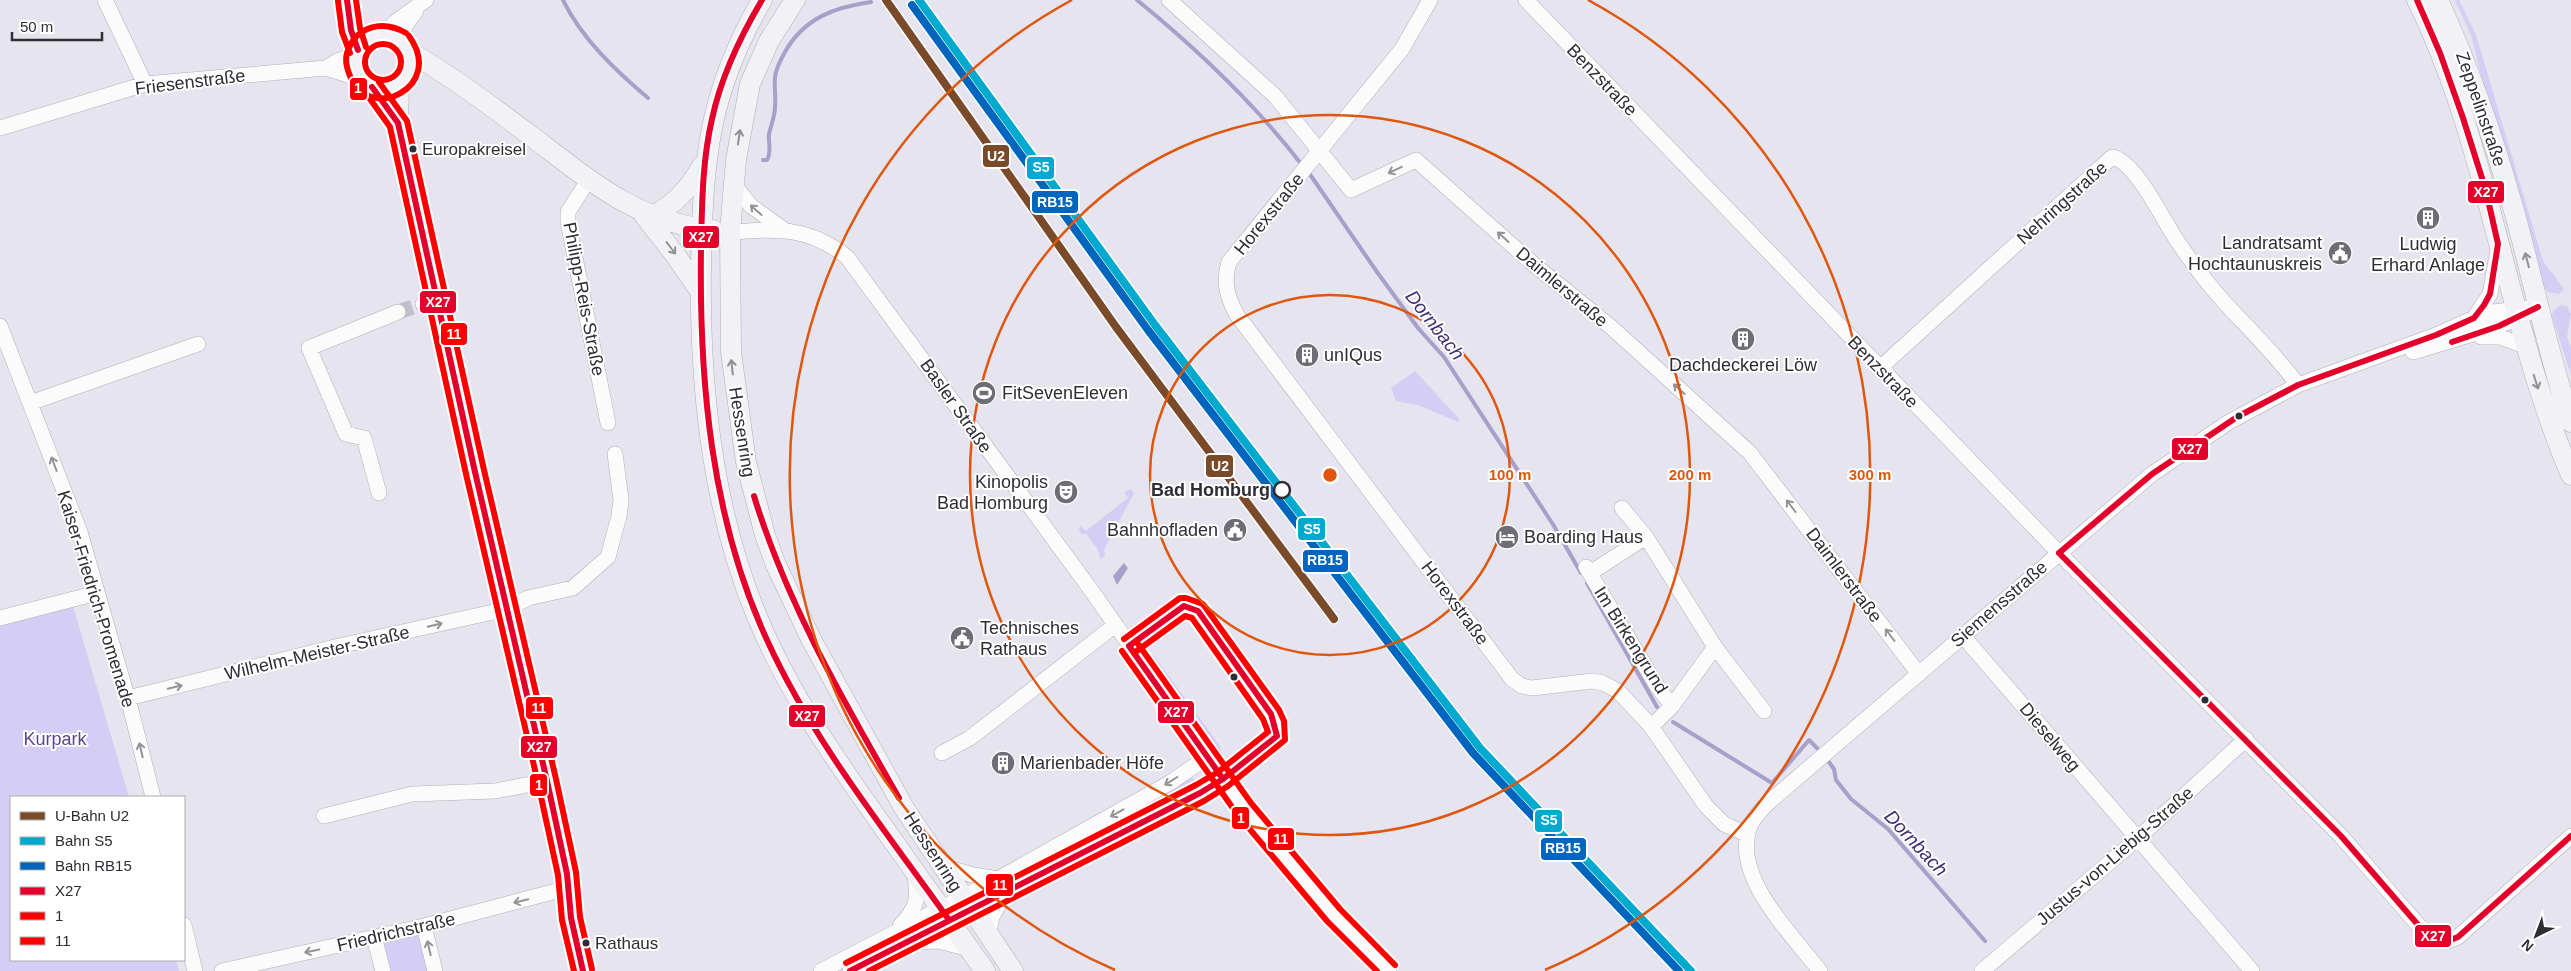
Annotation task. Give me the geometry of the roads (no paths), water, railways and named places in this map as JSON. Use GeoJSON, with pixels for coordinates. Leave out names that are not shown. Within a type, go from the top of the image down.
{"type":"FeatureCollection","features":[{"type":"Feature","properties":{"kind":"street"},"geometry":{"type":"LineString","coordinates":[[105,0],[145,84]]}},
{"type":"Feature","properties":{"kind":"street","name":"Hessenring"},"geometry":{"type":"LineString","coordinates":[[762,0],[745,29],[720,89],[712,117],[706,160],[701,229],[700,291],[704,381],[717,471],[742,577],[780,665],[832,753],[985,971]]}},
{"type":"Feature","properties":{"kind":"street","name":"Hessenring"},"geometry":{"type":"LineString","coordinates":[[796,0],[768,41],[750,84],[739,133],[730,232],[731,352],[746,462],[770,550],[812,642],[904,808],[1013,971]]}},
{"type":"Feature","properties":{"kind":"street","name":"Daimlerstraße"},"geometry":{"type":"LineString","coordinates":[[1169,0],[1275,96],[1351,190],[1416,160],[1532,263],[1611,327],[1750,453],[1919,674]]}},
{"type":"Feature","properties":{"kind":"street","name":"Horexstraße"},"geometry":{"type":"LineString","coordinates":[[1430,0],[1402,49],[1230,262],[1226,274],[1226,290],[1237,315],[1512,679],[1522,686],[1532,688],[1578,682],[1603,683],[1622,694],[1651,727],[1706,806],[1724,824],[1748,835]]}},
{"type":"Feature","properties":{"kind":"street","name":"Benzstraße"},"geometry":{"type":"LineString","coordinates":[[1526,0],[2059,553],[2341,836],[2418,926],[2439,940],[2448,941],[2458,937],[2571,836]]}},
{"type":"Feature","properties":{"kind":"street","name":"Zeppelinstraße"},"geometry":{"type":"LineString","coordinates":[[2417,0],[2440,53],[2463,118],[2486,191],[2525,346],[2544,406],[2571,475]]}},
{"type":"Feature","properties":{"kind":"street","name":"Zeppelinstraße"},"geometry":{"type":"LineString","coordinates":[[2438,0],[2464,56],[2495,146],[2571,422]]}},
{"type":"Feature","properties":{"kind":"street"},"geometry":{"type":"LineString","coordinates":[[347,1],[356,52],[355,64],[366,83],[398,123]]}},
{"type":"Feature","properties":{"kind":"street"},"geometry":{"type":"LineString","coordinates":[[347,1],[396,52],[398,123],[431,302],[475,472],[547,781],[568,888],[571,918],[583,971]]}},
{"type":"Feature","properties":{"kind":"street"},"geometry":{"type":"LineString","coordinates":[[366,83],[381,89],[405,26],[423,2]]}},
{"type":"Feature","properties":{"kind":"street"},"geometry":{"type":"LineString","coordinates":[[356,52],[364,41],[396,52],[447,76],[496,109],[609,194],[646,214],[679,226],[730,232]]}},
{"type":"Feature","properties":{"kind":"street","name":"Friesenstraße"},"geometry":{"type":"LineString","coordinates":[[326,68],[337,60],[356,52]]}},
{"type":"Feature","properties":{"kind":"street","name":"Friesenstraße"},"geometry":{"type":"LineString","coordinates":[[0,128],[145,84],[326,68],[366,83]]}},
{"type":"Feature","properties":{"kind":"street","name":"Nehringstraße"},"geometry":{"type":"LineString","coordinates":[[1880,368],[2112,157],[2119,158],[2135,174],[2184,250],[2212,288],[2272,352],[2298,385]]}},
{"type":"Feature","properties":{"kind":"street"},"geometry":{"type":"LineString","coordinates":[[646,214],[680,198],[690,187],[706,160]]}},
{"type":"Feature","properties":{"kind":"street","name":"Philipp-Reis-Straße"},"geometry":{"type":"LineString","coordinates":[[589,180],[568,212],[568,222],[608,423]]}},
{"type":"Feature","properties":{"kind":"street"},"geometry":{"type":"LineString","coordinates":[[734,185],[751,206],[783,229]]}},
{"type":"Feature","properties":{"kind":"street"},"geometry":{"type":"LineString","coordinates":[[646,214],[700,291]]}},
{"type":"Feature","properties":{"kind":"street","name":"Basler Straße"},"geometry":{"type":"LineString","coordinates":[[730,232],[783,229],[807,233],[824,241],[847,257],[990,455],[1091,590],[1114,626],[1243,807],[1305,882],[1389,971]]}},
{"type":"Feature","properties":{"kind":"street"},"geometry":{"type":"LineString","coordinates":[[2474,318],[2490,294],[2498,244]]}},
{"type":"Feature","properties":{"kind":"street","name":"Siemensstraße"},"geometry":{"type":"LineString","coordinates":[[2355,366],[2440,346],[2470,336],[2516,314],[2538,307]]}},
{"type":"Feature","properties":{"kind":"street"},"geometry":{"type":"LineString","coordinates":[[380,493],[364,438],[346,434],[309,348],[398,312]]}},
{"type":"Feature","properties":{"kind":"street","name":"Siemensstraße"},"geometry":{"type":"LineString","coordinates":[[1748,835],[1752,823],[1769,802],[1919,674],[1962,634],[2152,474],[2221,427],[2298,385],[2355,366],[2474,318],[2516,314]]}},
{"type":"Feature","properties":{"kind":"street","name":"Kaiser-Friedrich-Promenade"},"geometry":{"type":"LineString","coordinates":[[0,326],[80,532],[128,698],[153,796]]}},
{"type":"Feature","properties":{"kind":"street","name":"Siemensstraße"},"geometry":{"type":"LineString","coordinates":[[2470,336],[2500,337],[2525,346]]}},
{"type":"Feature","properties":{"kind":"street"},"geometry":{"type":"LineString","coordinates":[[30,403],[198,344]]}},
{"type":"Feature","properties":{"kind":"street"},"geometry":{"type":"LineString","coordinates":[[507,609],[528,598],[573,588],[608,557],[619,516],[621,500],[615,454]]}},
{"type":"Feature","properties":{"kind":"street"},"geometry":{"type":"LineString","coordinates":[[717,471],[734,461],[746,462]]}},
{"type":"Feature","properties":{"kind":"street"},"geometry":{"type":"LineString","coordinates":[[1622,508],[1646,536],[1715,647],[1764,711]]}},
{"type":"Feature","properties":{"kind":"street","name":"Im Birkengrund"},"geometry":{"type":"LineString","coordinates":[[1646,536],[1588,570],[1657,686],[1672,706]]}},
{"type":"Feature","properties":{"kind":"street"},"geometry":{"type":"LineString","coordinates":[[0,618],[97,593]]}},
{"type":"Feature","properties":{"kind":"street","name":"Wilhelm-Meister-Straße"},"geometry":{"type":"LineString","coordinates":[[128,698],[339,646],[507,609]]}},
{"type":"Feature","properties":{"kind":"street"},"geometry":{"type":"LineString","coordinates":[[942,753],[970,738],[1114,626]]}},
{"type":"Feature","properties":{"kind":"street","name":"Dieselweg"},"geometry":{"type":"LineString","coordinates":[[1962,634],[2252,971]]}},
{"type":"Feature","properties":{"kind":"street","name":"Im Birkengrund"},"geometry":{"type":"LineString","coordinates":[[1651,727],[1672,706],[1715,647]]}},
{"type":"Feature","properties":{"kind":"street","name":"Justus-von-Liebig-Straße"},"geometry":{"type":"LineString","coordinates":[[1982,971],[2137,839],[2246,739]]}},
{"type":"Feature","properties":{"kind":"street"},"geometry":{"type":"LineString","coordinates":[[988,936],[1002,885],[1151,794],[1207,757]]}},
{"type":"Feature","properties":{"kind":"street"},"geometry":{"type":"LineString","coordinates":[[850,971],[906,942],[945,914],[966,903],[1164,812],[1223,779]]}},
{"type":"Feature","properties":{"kind":"street"},"geometry":{"type":"LineString","coordinates":[[324,816],[412,794],[494,791],[547,781]]}},
{"type":"Feature","properties":{"kind":"street"},"geometry":{"type":"LineString","coordinates":[[1151,794],[1158,799],[1164,812]]}},
{"type":"Feature","properties":{"kind":"street"},"geometry":{"type":"LineString","coordinates":[[1748,835],[1747,856],[1758,887],[1770,908],[1820,971]]}},
{"type":"Feature","properties":{"kind":"street"},"geometry":{"type":"LineString","coordinates":[[942,866],[1002,885]]}},
{"type":"Feature","properties":{"kind":"street"},"geometry":{"type":"LineString","coordinates":[[895,931],[912,912],[917,903],[915,871]]}},
{"type":"Feature","properties":{"kind":"street","name":"Friedrichstraße"},"geometry":{"type":"LineString","coordinates":[[222,971],[424,926],[568,888]]}},
{"type":"Feature","properties":{"kind":"street"},"geometry":{"type":"LineString","coordinates":[[821,971],[895,931],[945,914]]}},
{"type":"Feature","properties":{"kind":"street"},"geometry":{"type":"LineString","coordinates":[[424,926],[435,971]]}},
{"type":"Feature","properties":{"kind":"street"},"geometry":{"type":"LineString","coordinates":[[185,929],[195,971]]}},
{"type":"Feature","properties":{"kind":"street"},"geometry":{"type":"LineString","coordinates":[[374,937],[383,971]]}},
{"type":"Feature","properties":{"kind":"street"},"geometry":{"type":"LineString","coordinates":[[906,942],[939,941],[969,949]]}},
{"type":"Feature","properties":{"kind":"waterway","name":"Dornbach"},"geometry":{"type":"LineString","coordinates":[[563,0],[580,28],[600,53],[648,98]]}},
{"type":"Feature","properties":{"kind":"waterway","name":"Dornbach"},"geometry":{"type":"LineString","coordinates":[[1137,0],[1224,78],[1265,120],[1302,165]]}},
{"type":"Feature","properties":{"kind":"waterway","name":"Dornbach"},"geometry":{"type":"LineString","coordinates":[[763,160],[767,160],[769,154],[769,134],[775,110],[776,74],[782,58],[793,40],[801,31],[822,16],[845,7],[871,2]]}},
{"type":"Feature","properties":{"kind":"waterway","name":"Dornbach"},"geometry":{"type":"LineString","coordinates":[[1307,170],[1418,328],[1444,357],[1554,526],[1581,573]]}},
{"type":"Feature","properties":{"kind":"waterway","name":"Dornbach"},"geometry":{"type":"LineString","coordinates":[[1587,583],[1657,707]]}},
{"type":"Feature","properties":{"kind":"waterway","name":"Dornbach"},"geometry":{"type":"LineString","coordinates":[[1673,722],[1772,783],[1809,740],[1817,748]]}},
{"type":"Feature","properties":{"kind":"waterway","name":"Dornbach"},"geometry":{"type":"LineString","coordinates":[[1829,762],[1834,769],[1836,780],[1851,799],[1888,829],[1985,941]]}},
{"type":"Feature","properties":{"kind":"tunnel"},"geometry":{"type":"LineString","coordinates":[[398,312],[423,304]]}},
{"type":"Feature","properties":{"kind":"metro line","name":"U2"},"geometry":{"type":"LineString","coordinates":[[886,0],[1116,327],[1334,619]]}},
{"type":"Feature","properties":{"kind":"rail line","name":"S5"},"geometry":{"type":"LineString","coordinates":[[919,0],[1155,325],[1480,748],[1691,971]]}},
{"type":"Feature","properties":{"kind":"rail line","name":"RB15"},"geometry":{"type":"LineString","coordinates":[[912,5],[1148,330],[1473,753],[1679,971]]}},
{"type":"Feature","properties":{"kind":"place","name":"Europakreisel"},"geometry":{"type":"Point","coordinates":[413,149]}},
{"type":"Feature","properties":{"kind":"place","name":"Ludwig Erhard Anlage"},"geometry":{"type":"Point","coordinates":[2428,218]}},
{"type":"Feature","properties":{"kind":"place","name":"Landratsamt Hochtaunuskreis"},"geometry":{"type":"Point","coordinates":[2340,253]}},
{"type":"Feature","properties":{"kind":"place","name":"Dachdeckerei Löw"},"geometry":{"type":"Point","coordinates":[1743,339]}},
{"type":"Feature","properties":{"kind":"place","name":"unIQus"},"geometry":{"type":"Point","coordinates":[1307,355]}},
{"type":"Feature","properties":{"kind":"place","name":"FitSevenEleven"},"geometry":{"type":"Point","coordinates":[984,393]}},
{"type":"Feature","properties":{"kind":"place","name":"Bad Homburg"},"geometry":{"type":"Point","coordinates":[1282,490]}},
{"type":"Feature","properties":{"kind":"place","name":"Kinopolis Bad Homburg"},"geometry":{"type":"Point","coordinates":[1066,492]}},
{"type":"Feature","properties":{"kind":"place","name":"Bahnhofladen"},"geometry":{"type":"Point","coordinates":[1235,530]}},
{"type":"Feature","properties":{"kind":"place","name":"Boarding Haus"},"geometry":{"type":"Point","coordinates":[1507,537]}},
{"type":"Feature","properties":{"kind":"place","name":"Technisches Rathaus"},"geometry":{"type":"Point","coordinates":[962,638]}},
{"type":"Feature","properties":{"kind":"place","name":"Marienbader Höfe"},"geometry":{"type":"Point","coordinates":[1003,763]}},
{"type":"Feature","properties":{"kind":"place","name":"Rathaus"},"geometry":{"type":"Point","coordinates":[586,943]}},
{"type":"Feature","properties":{"kind":"park label","name":"Kurpark"},"geometry":{"type":"Point","coordinates":[55,739]}}]}
